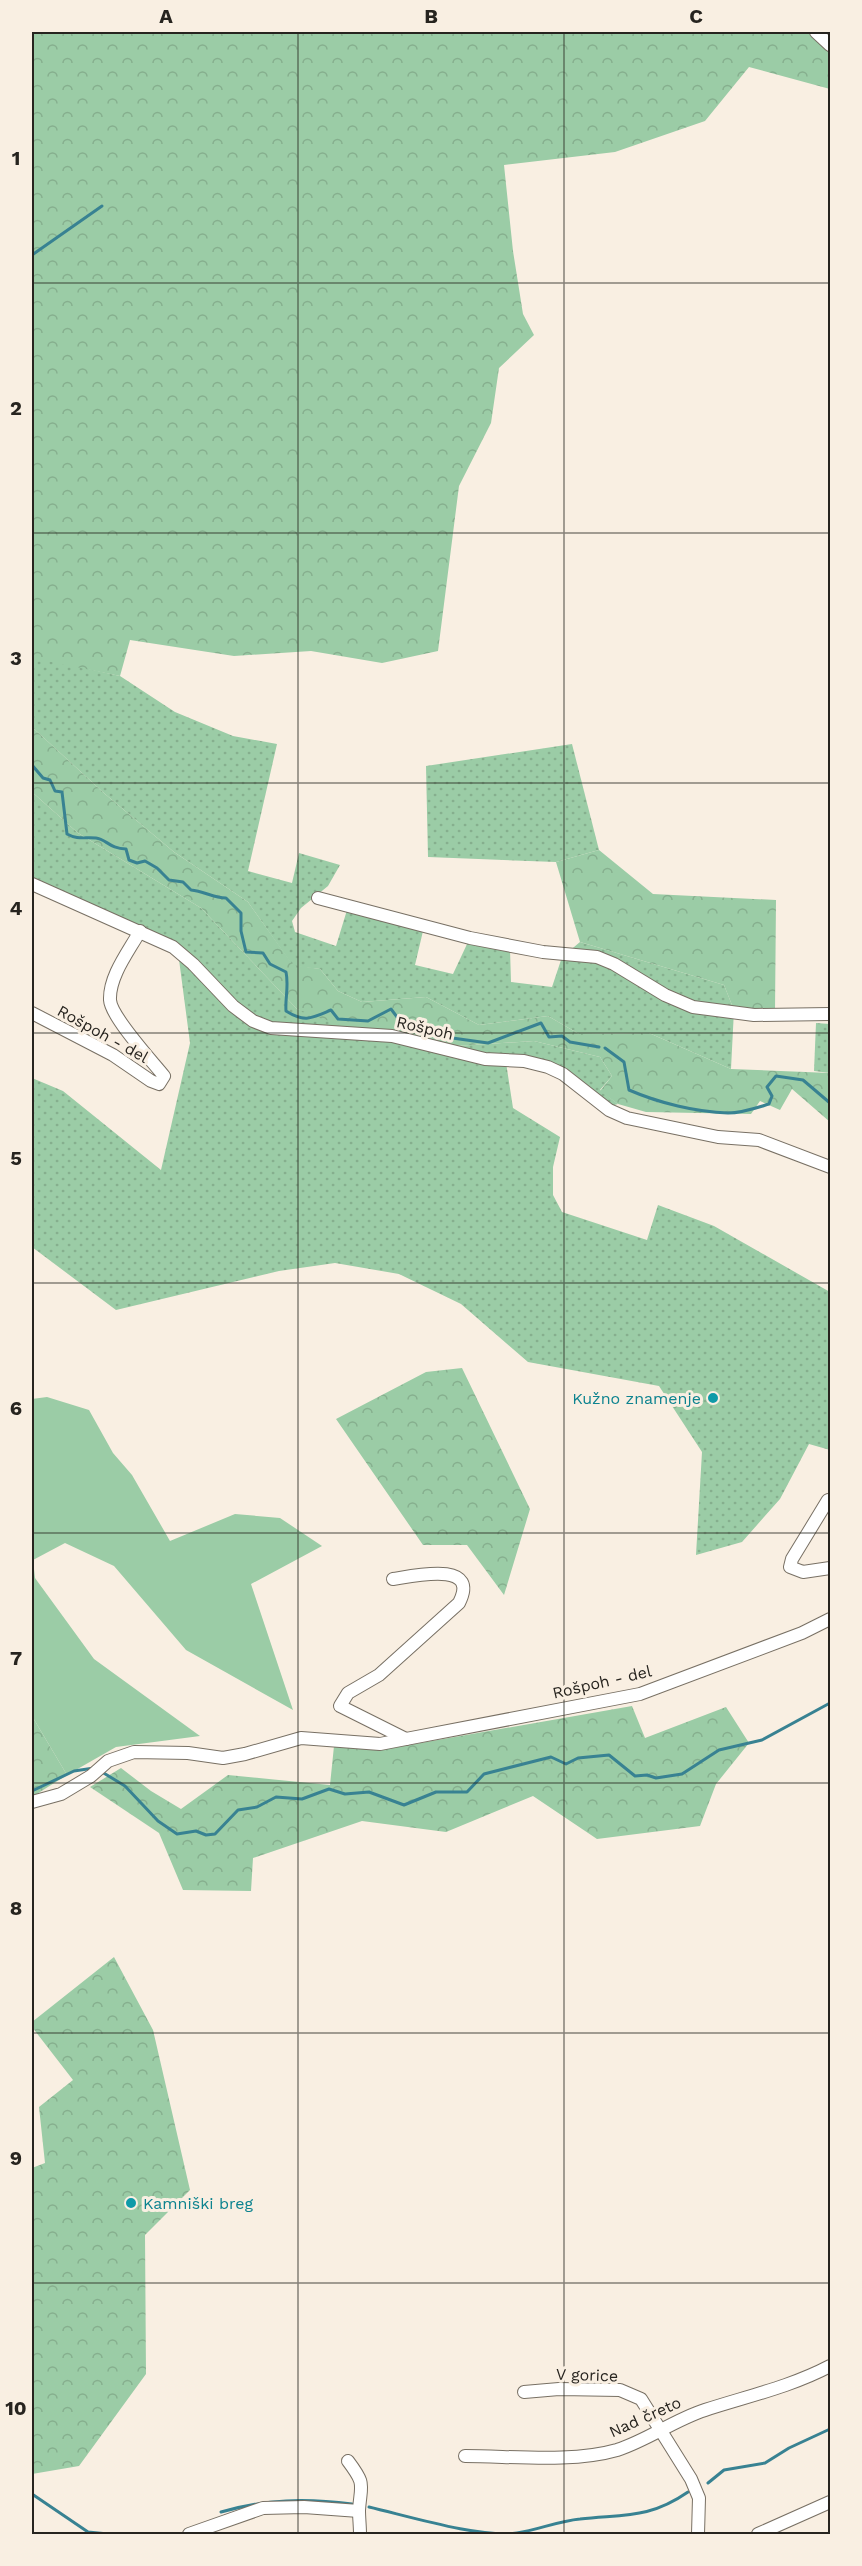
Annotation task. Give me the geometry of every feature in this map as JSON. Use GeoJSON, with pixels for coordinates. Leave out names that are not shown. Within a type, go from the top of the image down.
{"type":"FeatureCollection","features":[{"type":"Feature","properties":{"kind":"street"},"geometry":{"type":"LineString","coordinates":[[816,32],[831,45]]}},
{"type":"Feature","properties":{"kind":"street","name":"Rošpoh"},"geometry":{"type":"LineString","coordinates":[[32,884],[173,947],[193,964],[233,1006],[253,1021],[271,1028],[392,1036],[485,1059],[524,1061],[548,1067],[563,1074],[609,1110],[627,1118],[718,1137],[759,1140],[831,1167]]}},
{"type":"Feature","properties":{"kind":"street"},"geometry":{"type":"LineString","coordinates":[[318,898],[470,938],[543,952],[597,957],[614,964],[665,995],[693,1007],[754,1015],[831,1014]]}},
{"type":"Feature","properties":{"kind":"street","name":"Rošpoh - del"},"geometry":{"type":"LineString","coordinates":[[32,1013],[113,1055],[159,1084],[164,1076],[116,1017],[110,999],[114,978],[140,931]]}},
{"type":"Feature","properties":{"kind":"street"},"geometry":{"type":"LineString","coordinates":[[828,1500],[792,1559],[790,1567],[803,1572],[831,1568]]}},
{"type":"Feature","properties":{"kind":"street"},"geometry":{"type":"LineString","coordinates":[[393,1579],[442,1573],[454,1575],[461,1580],[463,1591],[459,1603],[379,1674],[348,1694],[340,1706],[406,1739]]}},
{"type":"Feature","properties":{"kind":"street","name":"Rošpoh - del"},"geometry":{"type":"LineString","coordinates":[[33,1803],[62,1794],[91,1776],[108,1761],[134,1752],[155,1751],[223,1758],[301,1738],[380,1744],[640,1694],[802,1633],[831,1619]]}},
{"type":"Feature","properties":{"kind":"street","name":"Nad čreto"},"geometry":{"type":"LineString","coordinates":[[465,2456],[584,2456],[616,2450],[660,2432],[703,2410],[767,2393],[809,2378],[831,2366]]}},
{"type":"Feature","properties":{"kind":"street","name":"V gorice"},"geometry":{"type":"LineString","coordinates":[[524,2392],[571,2389],[620,2390],[641,2399],[691,2480],[699,2498],[699,2535]]}},
{"type":"Feature","properties":{"kind":"street"},"geometry":{"type":"LineString","coordinates":[[348,2461],[359,2476],[363,2492],[359,2511],[360,2535]]}},
{"type":"Feature","properties":{"kind":"street"},"geometry":{"type":"LineString","coordinates":[[758,2535],[831,2502]]}},
{"type":"Feature","properties":{"kind":"street"},"geometry":{"type":"LineString","coordinates":[[189,2534],[263,2508],[303,2507],[359,2511]]}},
{"type":"Feature","properties":{"kind":"green space"},"geometry":{"type":"Polygon","coordinates":[[[32,32],[816,32],[830,52],[830,89],[749,67],[705,121],[615,152],[504,165],[513,251],[523,314],[534,335],[499,368],[491,423],[459,486],[438,651],[382,663],[311,651],[234,656],[130,640],[120,676],[32,658],[32,32]]]}},
{"type":"Feature","properties":{"kind":"green space"},"geometry":{"type":"Polygon","coordinates":[[[32,658],[120,676],[175,712],[233,736],[277,744],[248,871],[292,883],[299,853],[340,865],[328,886],[301,908],[292,921],[295,932],[336,946],[347,910],[423,931],[415,965],[453,974],[468,942],[510,949],[511,982],[552,987],[562,957],[580,942],[724,985],[734,1010],[731,1069],[649,1033],[579,1034],[548,1016],[479,1025],[426,997],[362,1002],[338,991],[320,969],[293,966],[248,902],[174,852],[105,794],[32,727],[32,658]]]}},
{"type":"Feature","properties":{"kind":"green space"},"geometry":{"type":"Polygon","coordinates":[[[32,727],[105,794],[174,852],[248,902],[293,965],[320,969],[338,991],[362,1002],[426,997],[479,1025],[548,1016],[579,1034],[649,1033],[731,1069],[830,1073],[830,1122],[792,1089],[780,1110],[760,1101],[751,1114],[646,1112],[618,1104],[600,1091],[612,1076],[600,1057],[534,1041],[455,1046],[348,1028],[297,1009],[201,908],[78,833],[32,792],[32,727]]]}},
{"type":"Feature","properties":{"kind":"green space"},"geometry":{"type":"Polygon","coordinates":[[[572,744],[599,850],[556,862],[428,857],[426,766],[572,744]]]}},
{"type":"Feature","properties":{"kind":"green space"},"geometry":{"type":"Polygon","coordinates":[[[32,792],[78,833],[201,908],[297,1009],[455,1046],[534,1041],[600,1057],[612,1076],[600,1090],[618,1104],[611,1106],[570,1075],[505,1056],[513,1108],[560,1137],[553,1167],[553,1195],[562,1212],[647,1240],[658,1205],[714,1226],[830,1292],[830,1450],[809,1444],[780,1499],[742,1542],[696,1555],[702,1452],[659,1386],[528,1362],[461,1304],[399,1274],[335,1263],[279,1271],[116,1310],[32,1247],[32,1078],[63,1091],[161,1170],[190,1043],[178,952],[32,881],[32,792]]]}},
{"type":"Feature","properties":{"kind":"green space"},"geometry":{"type":"Polygon","coordinates":[[[599,850],[653,894],[776,900],[775,1011],[734,1010],[724,985],[580,942],[556,862],[599,850]]]}},
{"type":"Feature","properties":{"kind":"green space"},"geometry":{"type":"Polygon","coordinates":[[[816,1023],[830,1024],[830,1073],[814,1071],[816,1023]]]}},
{"type":"Feature","properties":{"kind":"green space"},"geometry":{"type":"Polygon","coordinates":[[[462,1368],[530,1509],[504,1595],[467,1545],[423,1545],[336,1419],[426,1372],[462,1368]]]}},
{"type":"Feature","properties":{"kind":"green space"},"geometry":{"type":"Polygon","coordinates":[[[47,1397],[89,1410],[113,1453],[132,1475],[170,1541],[235,1514],[280,1518],[322,1546],[251,1584],[293,1710],[186,1650],[114,1566],[65,1543],[33,1560],[35,1578],[94,1659],[200,1736],[116,1747],[67,1775],[32,1716],[32,1399],[47,1397]]]}},
{"type":"Feature","properties":{"kind":"green space"},"geometry":{"type":"Polygon","coordinates":[[[632,1706],[645,1738],[726,1707],[749,1743],[716,1784],[700,1826],[597,1839],[533,1796],[446,1832],[362,1821],[253,1858],[251,1891],[183,1890],[159,1833],[90,1787],[121,1768],[151,1791],[181,1809],[228,1775],[330,1785],[334,1746],[392,1748],[632,1706]]]}},
{"type":"Feature","properties":{"kind":"green space"},"geometry":{"type":"Polygon","coordinates":[[[32,1716],[67,1775],[32,1797],[32,1716]]]}},
{"type":"Feature","properties":{"kind":"green space"},"geometry":{"type":"Polygon","coordinates":[[[114,1957],[153,2030],[190,2190],[145,2235],[146,2374],[79,2466],[32,2474],[32,2168],[45,2163],[39,2107],[73,2080],[32,2027],[32,2022],[114,1957]]]}},
{"type":"Feature","properties":{"kind":"waterway"},"geometry":{"type":"LineString","coordinates":[[32,255],[102,206]]}},
{"type":"Feature","properties":{"kind":"waterway"},"geometry":{"type":"LineString","coordinates":[[32,765],[43,778],[50,780],[55,791],[62,792],[67,834],[78,838],[100,839],[126,849],[129,860],[137,863],[145,861],[157,868],[169,880],[183,882],[191,890],[226,898],[241,913],[241,931],[246,952],[263,953],[270,964],[286,972],[286,1011],[293,1015],[308,1018],[331,1010],[338,1019],[368,1021],[391,1009],[403,1025],[423,1024],[438,1036],[488,1043],[541,1023],[549,1037],[562,1036],[570,1042],[599,1047]]}},
{"type":"Feature","properties":{"kind":"waterway"},"geometry":{"type":"LineString","coordinates":[[605,1048],[624,1062],[629,1090],[678,1106],[728,1113],[769,1104],[772,1096],[767,1087],[776,1076],[803,1080],[830,1103]]}},
{"type":"Feature","properties":{"kind":"waterway"},"geometry":{"type":"LineString","coordinates":[[102,1772],[125,1786],[158,1821],[177,1834],[196,1831],[206,1835],[215,1834],[238,1810],[257,1807],[276,1797],[302,1799],[329,1789],[345,1794],[369,1792],[404,1805],[436,1792],[467,1792],[484,1774],[551,1757],[566,1764],[578,1758],[609,1755],[635,1776],[647,1775],[656,1778],[682,1774],[719,1750],[762,1740],[830,1703]]}},
{"type":"Feature","properties":{"kind":"waterway"},"geometry":{"type":"LineString","coordinates":[[32,1791],[74,1771],[94,1768]]}},
{"type":"Feature","properties":{"kind":"waterway"},"geometry":{"type":"LineString","coordinates":[[708,2483],[724,2470],[765,2463],[789,2448],[830,2429]]}},
{"type":"Feature","properties":{"kind":"waterway"},"geometry":{"type":"LineString","coordinates":[[369,2507],[464,2529],[501,2534],[533,2530],[572,2520],[636,2514],[661,2507],[688,2492]]}},
{"type":"Feature","properties":{"kind":"waterway"},"geometry":{"type":"LineString","coordinates":[[32,2494],[88,2532],[108,2534]]}},
{"type":"Feature","properties":{"kind":"waterway"},"geometry":{"type":"LineString","coordinates":[[221,2512],[254,2504],[286,2501],[352,2504]]}},
{"type":"Feature","properties":{"kind":"place","name":"Kužno znamenje"},"geometry":{"type":"Point","coordinates":[713,1398]}},
{"type":"Feature","properties":{"kind":"place","name":"Kamniški breg"},"geometry":{"type":"Point","coordinates":[131,2203]}}]}
